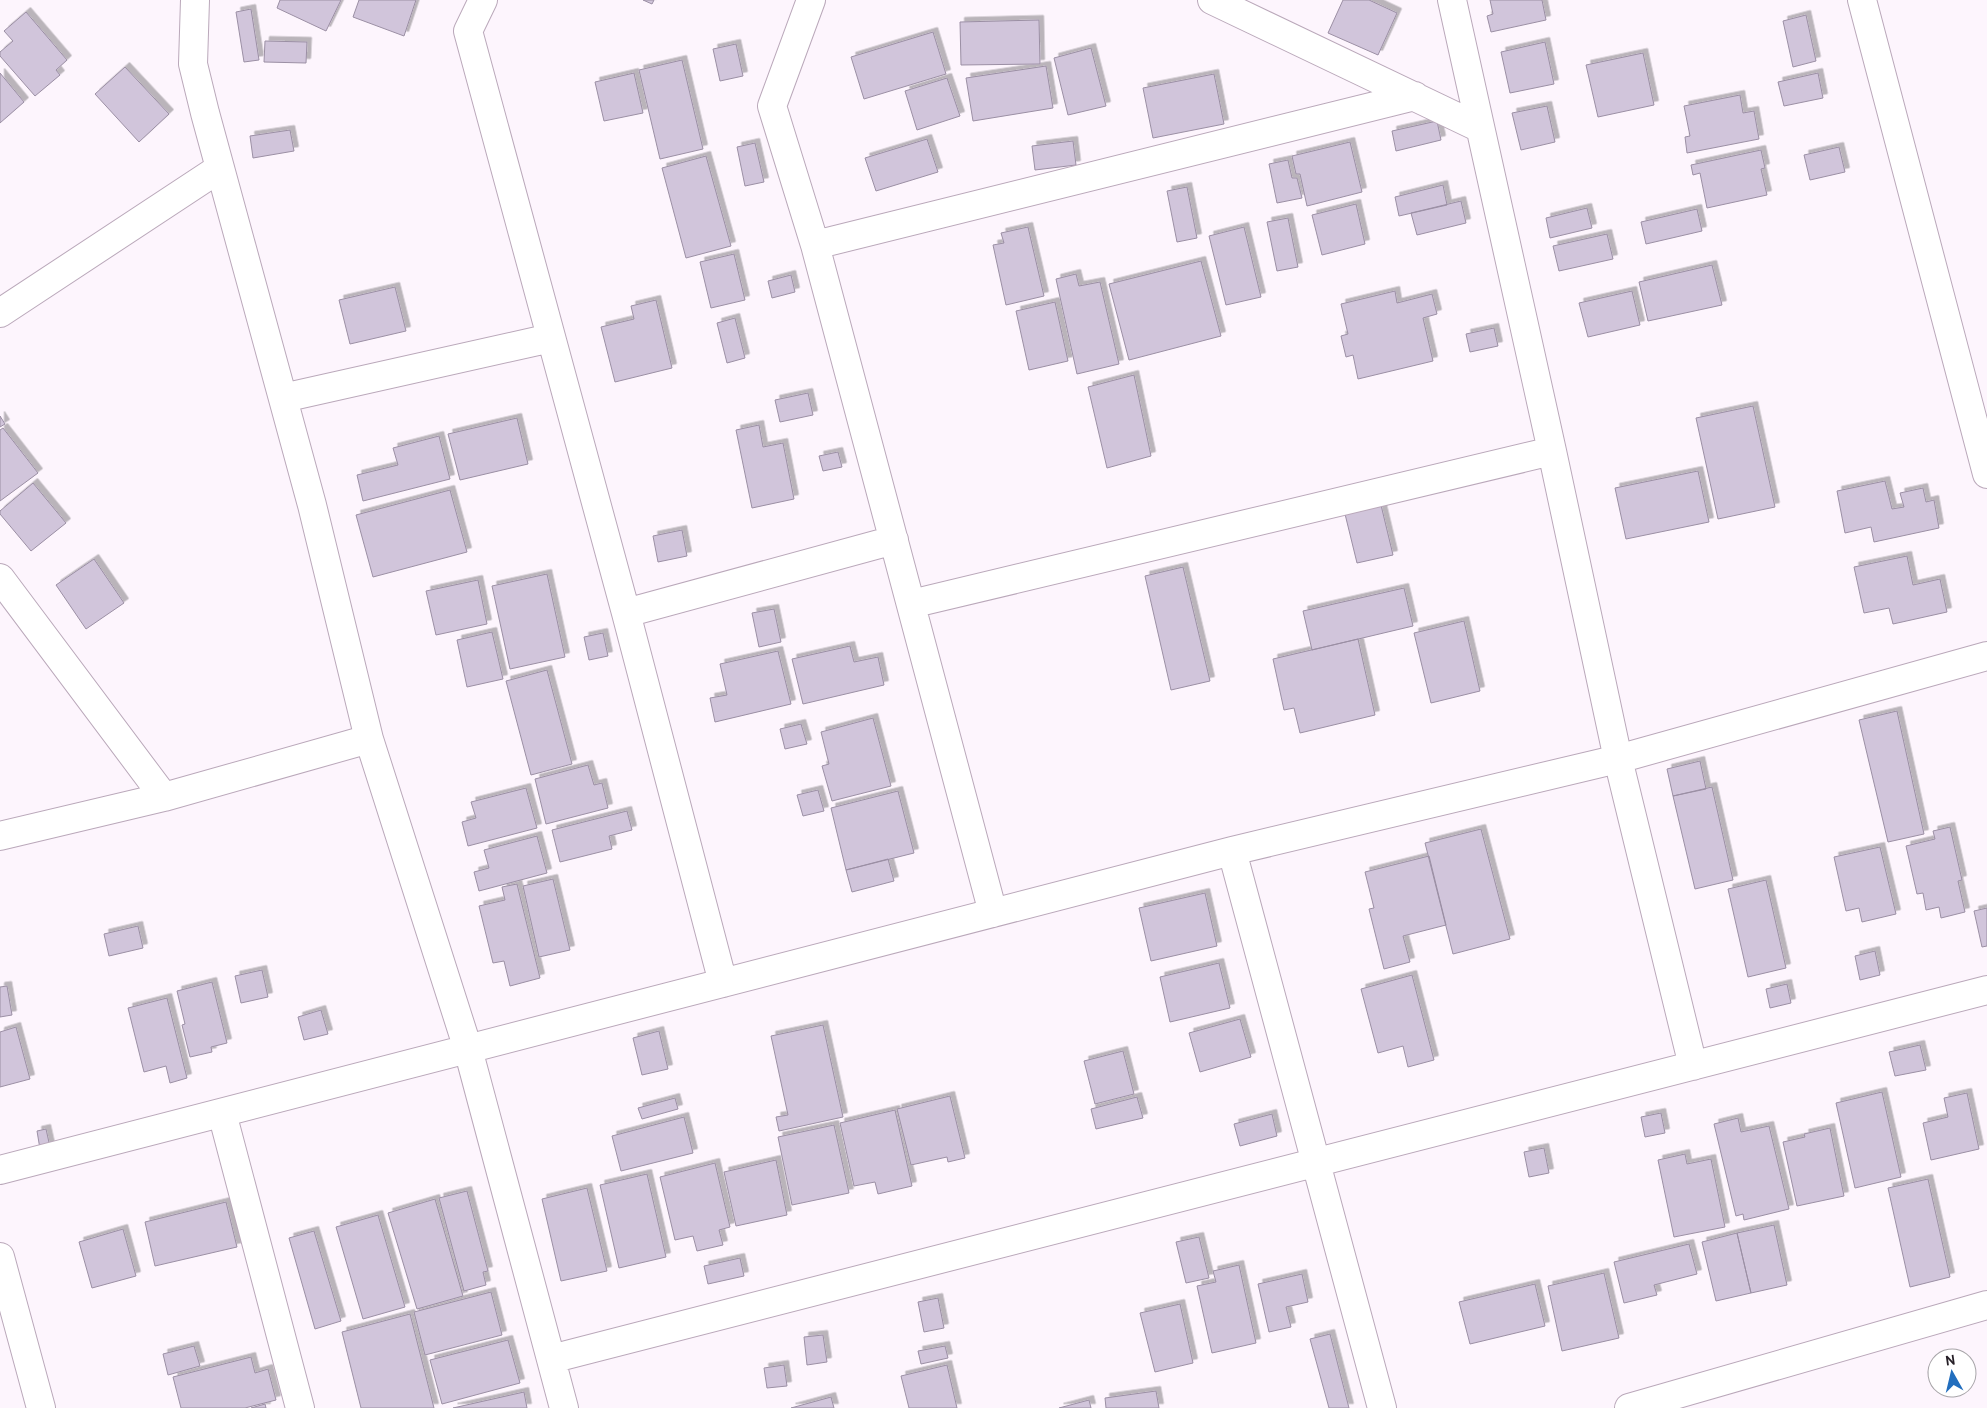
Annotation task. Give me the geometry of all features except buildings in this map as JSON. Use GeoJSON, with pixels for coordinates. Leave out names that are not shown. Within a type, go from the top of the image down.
{"type":"FeatureCollection","features":[{"type":"Feature","properties":{"kind":"street"},"geometry":{"type":"LineString","coordinates":[[195,0],[193,64],[314,514],[369,739],[468,1049],[564,1408]]}},
{"type":"Feature","properties":{"kind":"street"},"geometry":{"type":"LineString","coordinates":[[483,0],[468,31],[626,613],[723,983]]}},
{"type":"Feature","properties":{"kind":"street"},"geometry":{"type":"LineString","coordinates":[[812,0],[772,106],[815,245],[993,913]]}},
{"type":"Feature","properties":{"kind":"street"},"geometry":{"type":"LineString","coordinates":[[1212,0],[1480,128]]}},
{"type":"Feature","properties":{"kind":"street"},"geometry":{"type":"LineString","coordinates":[[1452,0],[1618,759],[1693,1066]]}},
{"type":"Feature","properties":{"kind":"street"},"geometry":{"type":"LineString","coordinates":[[1862,0],[1978,408],[1987,474]]}},
{"type":"Feature","properties":{"kind":"street"},"geometry":{"type":"LineString","coordinates":[[815,245],[1414,96]]}},
{"type":"Feature","properties":{"kind":"street"},"geometry":{"type":"LineString","coordinates":[[0,312],[220,168]]}},
{"type":"Feature","properties":{"kind":"street"},"geometry":{"type":"LineString","coordinates":[[283,398],[551,338]]}},
{"type":"Feature","properties":{"kind":"street"},"geometry":{"type":"LineString","coordinates":[[911,604],[1552,451]]}},
{"type":"Feature","properties":{"kind":"street"},"geometry":{"type":"LineString","coordinates":[[626,613],[894,540]]}},
{"type":"Feature","properties":{"kind":"street"},"geometry":{"type":"LineString","coordinates":[[0,578],[164,797]]}},
{"type":"Feature","properties":{"kind":"street"},"geometry":{"type":"LineString","coordinates":[[0,1170],[1232,851],[1618,759],[1987,656]]}},
{"type":"Feature","properties":{"kind":"street"},"geometry":{"type":"LineString","coordinates":[[0,836],[164,797],[369,739]]}},
{"type":"Feature","properties":{"kind":"street"},"geometry":{"type":"LineString","coordinates":[[1232,851],[1382,1408]]}},
{"type":"Feature","properties":{"kind":"street"},"geometry":{"type":"LineString","coordinates":[[551,1359],[1987,990]]}},
{"type":"Feature","properties":{"kind":"street"},"geometry":{"type":"LineString","coordinates":[[222,1113],[300,1408]]}},
{"type":"Feature","properties":{"kind":"street"},"geometry":{"type":"LineString","coordinates":[[0,1257],[41,1408]]}},
{"type":"Feature","properties":{"kind":"street"},"geometry":{"type":"LineString","coordinates":[[1630,1408],[1987,1305]]}}]}
